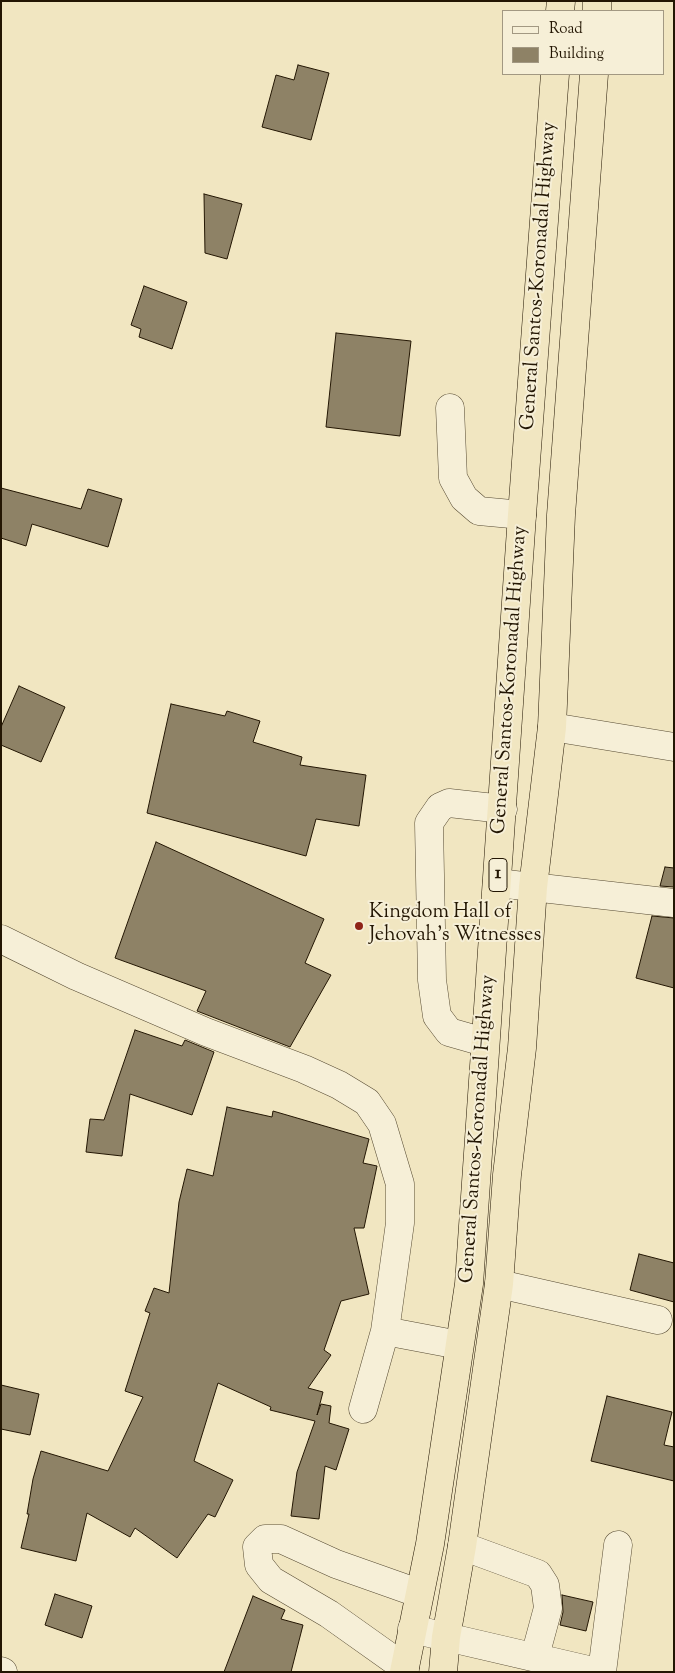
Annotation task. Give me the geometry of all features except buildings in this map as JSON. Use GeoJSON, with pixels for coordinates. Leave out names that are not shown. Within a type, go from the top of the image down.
{"type":"FeatureCollection","features":[{"type":"Feature","properties":{"kind":"highway","name":"General Santos-Koronadal Highway"},"geometry":{"type":"LineString","coordinates":[[405,1670],[418,1593],[430,1544],[469,1284],[484,1042],[503,809],[522,514],[555,75]]}},
{"type":"Feature","properties":{"kind":"highway","name":"General Santos-Koronadal Highway"},"geometry":{"type":"LineString","coordinates":[[443,1672],[446,1637],[462,1546],[498,1284],[507,1175],[522,1048],[533,887],[552,728],[561,515],[594,75]]}},
{"type":"Feature","properties":{"kind":"street"},"geometry":{"type":"LineString","coordinates":[[450,408],[453,478],[464,498],[479,511],[522,514]]}},
{"type":"Feature","properties":{"kind":"street"},"geometry":{"type":"LineString","coordinates":[[552,728],[674,747]]}},
{"type":"Feature","properties":{"kind":"street"},"geometry":{"type":"LineString","coordinates":[[484,1042],[449,1032],[438,1016],[432,980],[429,823],[440,807],[449,803],[503,809]]}},
{"type":"Feature","properties":{"kind":"street"},"geometry":{"type":"LineString","coordinates":[[497,883],[674,903]]}},
{"type":"Feature","properties":{"kind":"street"},"geometry":{"type":"LineString","coordinates":[[1,938],[76,976],[206,1032],[304,1069],[339,1085],[367,1102],[382,1124],[400,1184],[400,1223],[385,1330],[363,1409]]}},
{"type":"Feature","properties":{"kind":"street"},"geometry":{"type":"LineString","coordinates":[[498,1284],[658,1320]]}},
{"type":"Feature","properties":{"kind":"street"},"geometry":{"type":"LineString","coordinates":[[385,1330],[459,1344]]}},
{"type":"Feature","properties":{"kind":"street"},"geometry":{"type":"LineString","coordinates":[[405,1670],[329,1614],[271,1580],[259,1564],[257,1548],[265,1539],[281,1539],[336,1564],[418,1593]]}},
{"type":"Feature","properties":{"kind":"street"},"geometry":{"type":"LineString","coordinates":[[602,1672],[618,1545]]}},
{"type":"Feature","properties":{"kind":"street"},"geometry":{"type":"LineString","coordinates":[[462,1546],[538,1574],[545,1585],[548,1608],[536,1656]]}},
{"type":"Feature","properties":{"kind":"street"},"geometry":{"type":"LineString","coordinates":[[412,1629],[536,1656],[597,1672]]}},
{"type":"Feature","properties":{"kind":"place","name":"Kingdom Hall of Jehovah's Witnesses"},"geometry":{"type":"Point","coordinates":[359,926]}}]}
